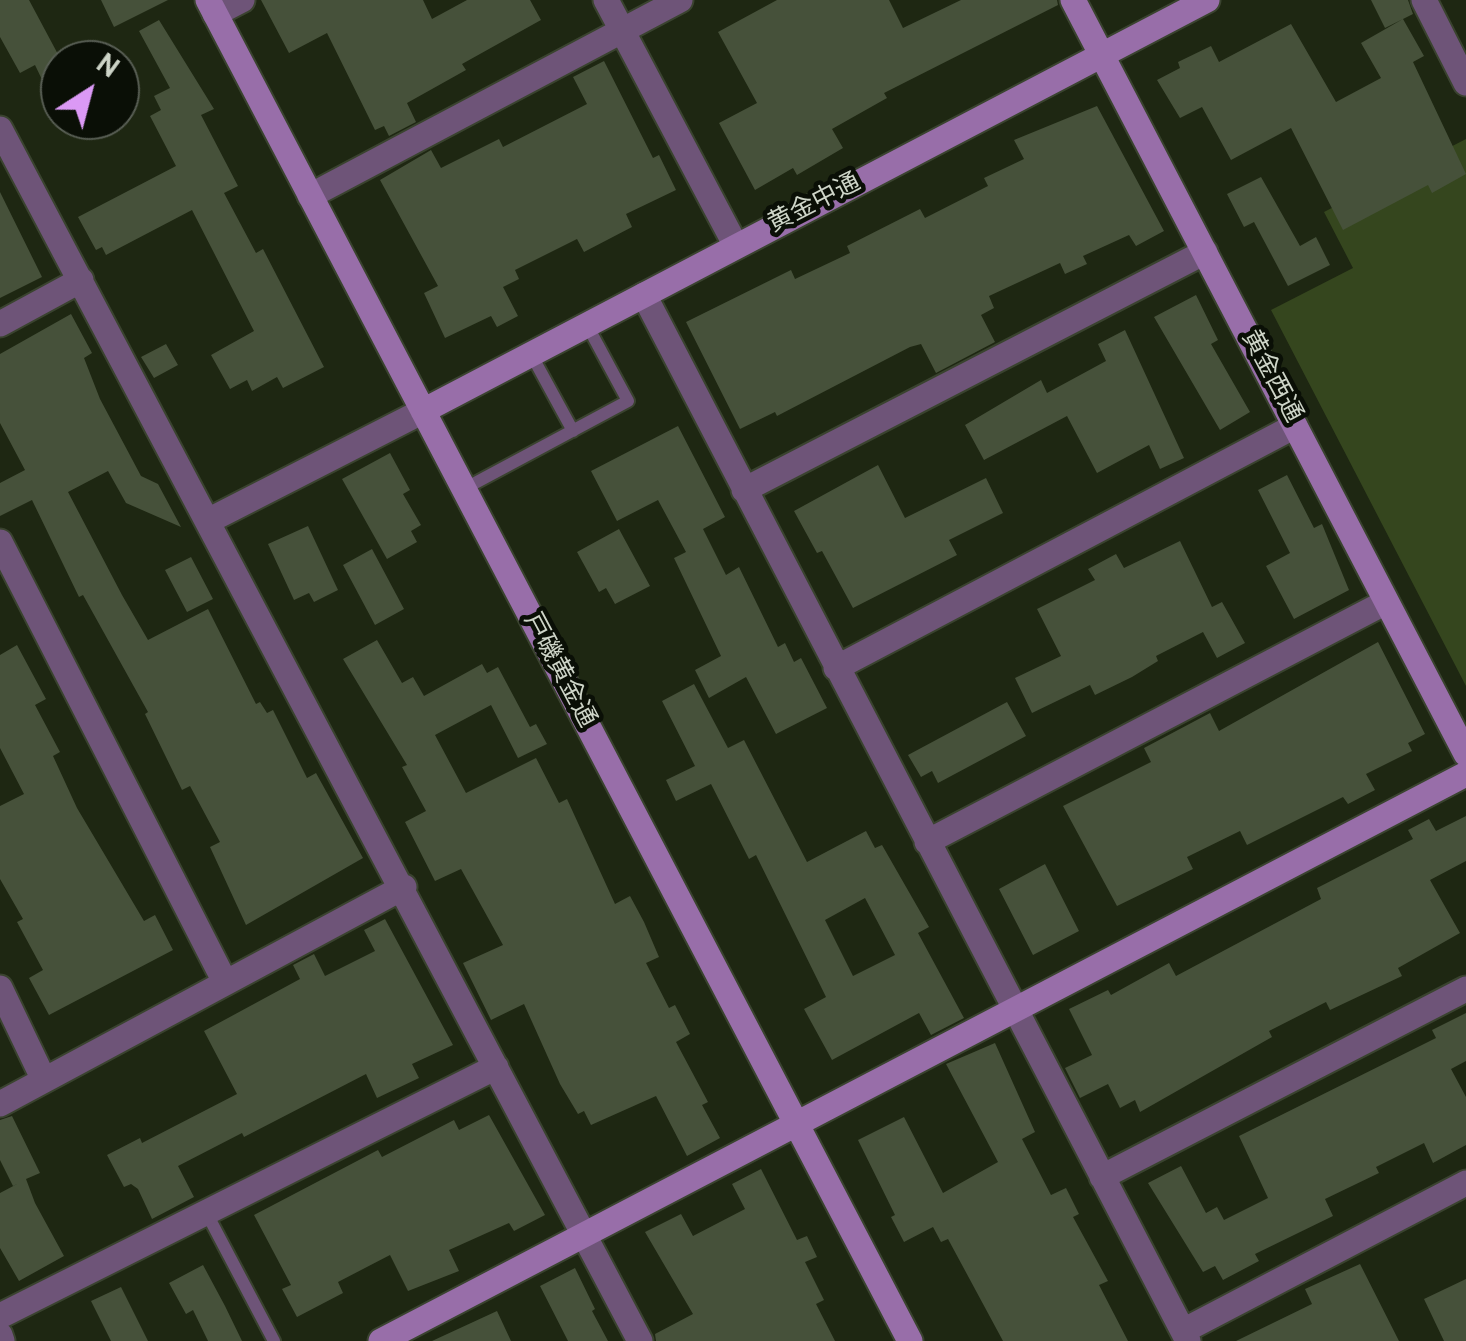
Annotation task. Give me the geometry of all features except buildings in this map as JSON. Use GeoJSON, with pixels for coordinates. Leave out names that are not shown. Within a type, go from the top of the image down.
{"type":"FeatureCollection","features":[{"type":"Feature","properties":{"kind":"street"},"geometry":{"type":"LineString","coordinates":[[211,7],[242,0]]}},
{"type":"Feature","properties":{"kind":"street"},"geometry":{"type":"LineString","coordinates":[[606,0],[736,246]]}},
{"type":"Feature","properties":{"kind":"street"},"geometry":{"type":"LineString","coordinates":[[310,196],[680,0]]}},
{"type":"Feature","properties":{"kind":"street","name":"黄金西通"},"geometry":{"type":"LineString","coordinates":[[1073,0],[1466,754]]}},
{"type":"Feature","properties":{"kind":"street","name":"黄金中通"},"geometry":{"type":"LineString","coordinates":[[423,410],[1208,0]]}},
{"type":"Feature","properties":{"kind":"street"},"geometry":{"type":"LineString","coordinates":[[1424,0],[1466,83]]}},
{"type":"Feature","properties":{"kind":"street","name":"戸磯黄金通"},"geometry":{"type":"LineString","coordinates":[[211,7],[910,1341]]}},
{"type":"Feature","properties":{"kind":"street"},"geometry":{"type":"LineString","coordinates":[[0,129],[404,887],[640,1341]]}},
{"type":"Feature","properties":{"kind":"street"},"geometry":{"type":"LineString","coordinates":[[744,490],[1204,252]]}},
{"type":"Feature","properties":{"kind":"street"},"geometry":{"type":"LineString","coordinates":[[0,324],[81,280]]}},
{"type":"Feature","properties":{"kind":"street"},"geometry":{"type":"LineString","coordinates":[[644,296],[1186,1336],[1466,1184]]}},
{"type":"Feature","properties":{"kind":"street"},"geometry":{"type":"LineString","coordinates":[[208,521],[423,410]]}},
{"type":"Feature","properties":{"kind":"street"},"geometry":{"type":"LineString","coordinates":[[836,668],[1295,426]]}},
{"type":"Feature","properties":{"kind":"street"},"geometry":{"type":"LineString","coordinates":[[0,542],[224,982]]}},
{"type":"Feature","properties":{"kind":"street"},"geometry":{"type":"LineString","coordinates":[[927,842],[1386,602]]}},
{"type":"Feature","properties":{"kind":"street"},"geometry":{"type":"LineString","coordinates":[[381,1341],[1466,774]]}},
{"type":"Feature","properties":{"kind":"street"},"geometry":{"type":"LineString","coordinates":[[0,1104],[404,887]]}},
{"type":"Feature","properties":{"kind":"street"},"geometry":{"type":"LineString","coordinates":[[0,988],[44,1080]]}},
{"type":"Feature","properties":{"kind":"street"},"geometry":{"type":"LineString","coordinates":[[1102,1176],[1466,990]]}},
{"type":"Feature","properties":{"kind":"street"},"geometry":{"type":"LineString","coordinates":[[0,1316],[496,1066]]}},
{"type":"Feature","properties":{"kind":"lane"},"geometry":{"type":"LineString","coordinates":[[462,490],[628,402],[587,325]]}},
{"type":"Feature","properties":{"kind":"lane"},"geometry":{"type":"LineString","coordinates":[[531,354],[572,431]]}},
{"type":"Feature","properties":{"kind":"lane"},"geometry":{"type":"LineString","coordinates":[[206,1212],[274,1341]]}},
{"type":"Feature","properties":{"kind":"green space"},"geometry":{"type":"Polygon","coordinates":[[[1466,139],[1466,686],[1271,310],[1353,268],[1324,212],[1466,139]]]}}]}
